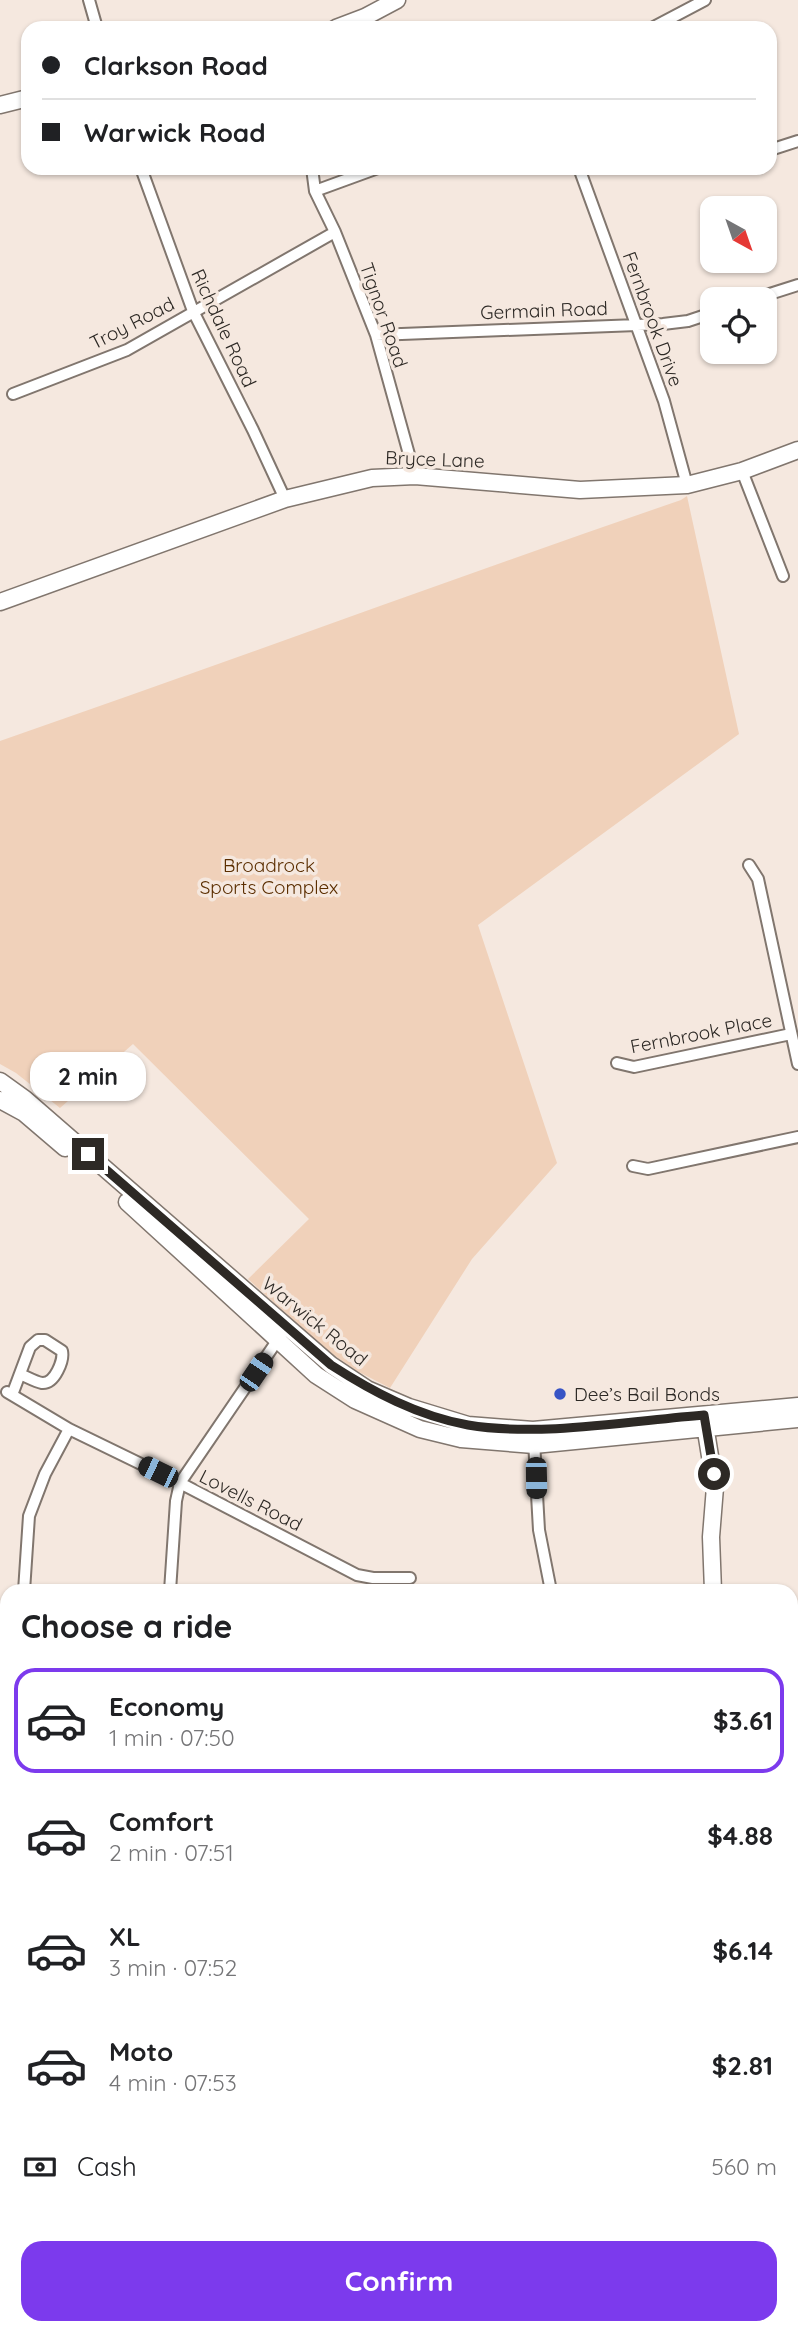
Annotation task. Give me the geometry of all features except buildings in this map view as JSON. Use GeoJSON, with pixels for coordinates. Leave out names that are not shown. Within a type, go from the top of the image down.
{"type":"FeatureCollection","features":[{"type":"Feature","properties":{"kind":"main road"},"geometry":{"type":"LineString","coordinates":[[354,21],[397,0]]}},
{"type":"Feature","properties":{"kind":"main road"},"geometry":{"type":"LineString","coordinates":[[0,105],[21,100]]}},
{"type":"Feature","properties":{"kind":"main road","name":"Bryce Lane"},"geometry":{"type":"LineString","coordinates":[[0,602],[285,499],[372,478],[415,476],[580,490],[687,485],[742,471],[798,450]]}},
{"type":"Feature","properties":{"kind":"main road","name":"Warwick Road"},"geometry":{"type":"LineString","coordinates":[[0,1081],[25,1099],[283,1334],[316,1375],[355,1400],[420,1429],[461,1439],[533,1437],[705,1421],[798,1406]]}},
{"type":"Feature","properties":{"kind":"main road","name":"Warwick Road"},"geometry":{"type":"LineString","coordinates":[[0,1100],[23,1113],[283,1334]]}},
{"type":"Feature","properties":{"kind":"main road","name":"Warwick Road"},"geometry":{"type":"LineString","coordinates":[[705,1421],[798,1419]]}},
{"type":"Feature","properties":{"kind":"main road"},"geometry":{"type":"LineString","coordinates":[[705,1421],[715,1487],[711,1537],[713,1584]]}},
{"type":"Feature","properties":{"kind":"street"},"geometry":{"type":"LineString","coordinates":[[89,0],[95,21]]}},
{"type":"Feature","properties":{"kind":"street"},"geometry":{"type":"LineString","coordinates":[[675,21],[705,0]]}},
{"type":"Feature","properties":{"kind":"street"},"geometry":{"type":"LineString","coordinates":[[777,148],[798,141]]}},
{"type":"Feature","properties":{"kind":"street","name":"Richdale Road"},"geometry":{"type":"LineString","coordinates":[[144,175],[193,311],[285,499]]}},
{"type":"Feature","properties":{"kind":"street","name":"Tignor Road"},"geometry":{"type":"LineString","coordinates":[[313,175],[316,191],[376,335],[415,476]]}},
{"type":"Feature","properties":{"kind":"street"},"geometry":{"type":"LineString","coordinates":[[316,191],[359,175]]}},
{"type":"Feature","properties":{"kind":"street","name":"Fernbrook Drive"},"geometry":{"type":"LineString","coordinates":[[582,175],[664,401],[687,485]]}},
{"type":"Feature","properties":{"kind":"street","name":"Troy Road"},"geometry":{"type":"LineString","coordinates":[[13,394],[127,350],[335,232]]}},
{"type":"Feature","properties":{"kind":"street"},"geometry":{"type":"LineString","coordinates":[[777,292],[798,285]]}},
{"type":"Feature","properties":{"kind":"street","name":"Germain Road"},"geometry":{"type":"LineString","coordinates":[[376,335],[663,324],[700,317]]}},
{"type":"Feature","properties":{"kind":"street"},"geometry":{"type":"LineString","coordinates":[[742,471],[783,576]]}},
{"type":"Feature","properties":{"kind":"street"},"geometry":{"type":"LineString","coordinates":[[749,865],[758,879],[798,1064]]}},
{"type":"Feature","properties":{"kind":"street","name":"Fernbrook Place"},"geometry":{"type":"LineString","coordinates":[[617,1063],[634,1067],[791,1034]]}},
{"type":"Feature","properties":{"kind":"street"},"geometry":{"type":"LineString","coordinates":[[633,1166],[648,1169],[798,1137]]}},
{"type":"Feature","properties":{"kind":"street"},"geometry":{"type":"LineString","coordinates":[[170,1584],[176,1501],[180,1483],[283,1334]]}},
{"type":"Feature","properties":{"kind":"street"},"geometry":{"type":"LineString","coordinates":[[38,1340],[46,1340],[62,1351],[63,1358],[48,1382],[42,1383],[20,1374],[30,1347],[38,1340]]}},
{"type":"Feature","properties":{"kind":"street","name":"Lovells Road"},"geometry":{"type":"LineString","coordinates":[[20,1374],[10,1394],[69,1429],[357,1575],[410,1578]]}},
{"type":"Feature","properties":{"kind":"street"},"geometry":{"type":"LineString","coordinates":[[24,1584],[29,1516],[45,1474],[69,1429]]}},
{"type":"Feature","properties":{"kind":"street"},"geometry":{"type":"LineString","coordinates":[[533,1437],[539,1530],[550,1584]]}},
{"type":"Feature","properties":{"kind":"green space","name":"Broadrock Sports Complex"},"geometry":{"type":"Polygon","coordinates":[[[687,496],[739,734],[478,925],[557,1163],[472,1259],[390,1388],[357,1371],[325,1349],[248,1279],[309,1219],[133,1044],[60,1108],[16,1073],[0,1064],[0,741],[687,496]]]}},
{"type":"Feature","properties":{"kind":"place","name":"Dee’s Bail Bonds"},"geometry":{"type":"Point","coordinates":[560,1394]}},
{"type":"Feature","properties":{"kind":"route"},"geometry":{"type":"LineString","coordinates":[[88,1154],[331,1365],[367,1389],[436,1417],[468,1425],[533,1430],[704,1415],[714,1474]]}}]}
